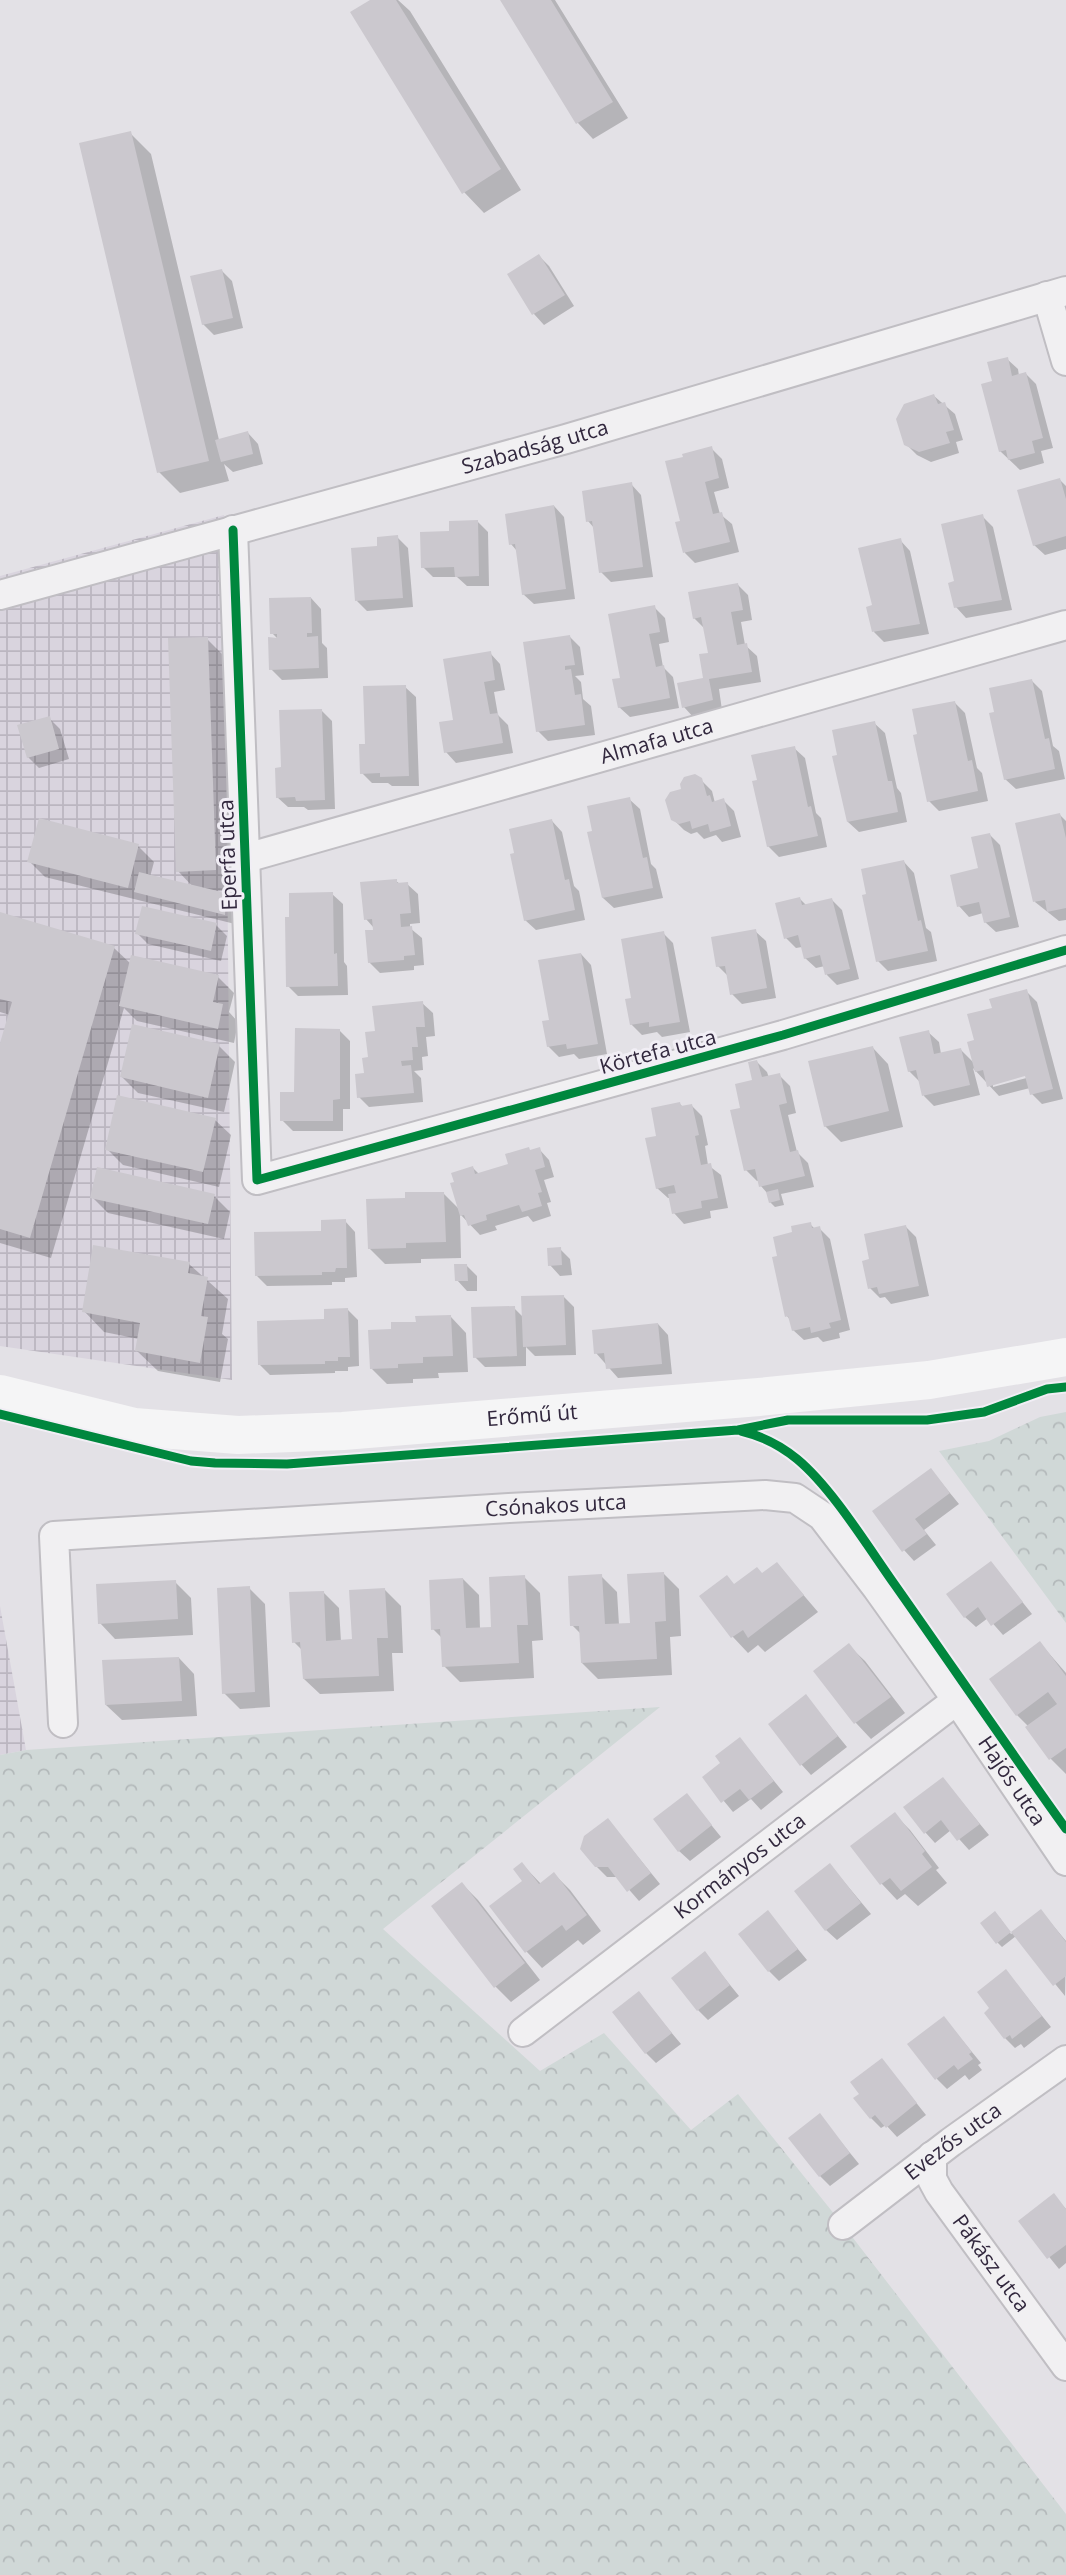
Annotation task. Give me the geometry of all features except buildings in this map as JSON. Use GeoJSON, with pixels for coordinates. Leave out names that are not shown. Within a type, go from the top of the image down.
{"type":"FeatureCollection","features":[{"type":"Feature","properties":{"kind":"street"},"geometry":{"type":"LineString","coordinates":[[1057,294],[1066,361]]}},
{"type":"Feature","properties":{"kind":"street","name":"Szabadság utca"},"geometry":{"type":"LineString","coordinates":[[0,596],[566,439],[1057,294]]}},
{"type":"Feature","properties":{"kind":"street","name":"Eperfa utca"},"geometry":{"type":"LineString","coordinates":[[233,530],[257,1180]]}},
{"type":"Feature","properties":{"kind":"street","name":"Almafa utca"},"geometry":{"type":"LineString","coordinates":[[246,858],[1066,625]]}},
{"type":"Feature","properties":{"kind":"street","name":"Körtefa utca"},"geometry":{"type":"LineString","coordinates":[[257,1180],[783,1035],[1066,950]]}},
{"type":"Feature","properties":{"kind":"street","name":"Erőmű út"},"geometry":{"type":"LineString","coordinates":[[0,1394],[134,1427],[251,1434],[343,1431],[759,1397],[929,1380],[1066,1357]]}},
{"type":"Feature","properties":{"kind":"street","name":"Csónakos utca"},"geometry":{"type":"LineString","coordinates":[[63,1723],[54,1536],[765,1495],[795,1497],[822,1516],[957,1700]]}},
{"type":"Feature","properties":{"kind":"street","name":"Hajós utca"},"geometry":{"type":"LineString","coordinates":[[957,1700],[1066,1861]]}},
{"type":"Feature","properties":{"kind":"street","name":"Kormányos utca"},"geometry":{"type":"LineString","coordinates":[[523,2032],[957,1700]]}},
{"type":"Feature","properties":{"kind":"street","name":"Evezős utca"},"geometry":{"type":"LineString","coordinates":[[843,2225],[932,2156],[1066,2060]]}},
{"type":"Feature","properties":{"kind":"street","name":"Pákász utca"},"geometry":{"type":"LineString","coordinates":[[932,2156],[932,2179],[939,2192],[1066,2366]]}},
{"type":"Feature","properties":{"kind":"shaded area"},"geometry":{"type":"Polygon","coordinates":[[[224,515],[232,1380],[0,1346],[0,576],[224,515]]]}},
{"type":"Feature","properties":{"kind":"shaded area"},"geometry":{"type":"Polygon","coordinates":[[[0,1606],[26,1750],[0,1755],[0,1606]]]}},
{"type":"Feature","properties":{"kind":"green space"},"geometry":{"type":"Polygon","coordinates":[[[1066,1412],[1066,1623],[939,1451],[989,1441],[1040,1417],[1066,1412]]]}},
{"type":"Feature","properties":{"kind":"green space"},"geometry":{"type":"Polygon","coordinates":[[[660,1707],[383,1929],[540,2071],[604,2033],[691,2130],[738,2094],[843,2225],[1066,2514],[1066,2575],[0,2575],[0,1755],[26,1750],[660,1707]]]}},
{"type":"Feature","properties":{"kind":"cycle path"},"geometry":{"type":"LineString","coordinates":[[233,530],[257,1180],[783,1035],[1066,950]]}},
{"type":"Feature","properties":{"kind":"cycle path"},"geometry":{"type":"LineString","coordinates":[[0,1414],[191,1461],[287,1464],[738,1430],[788,1420],[927,1420],[984,1412],[1047,1389],[1066,1387]]}},
{"type":"Feature","properties":{"kind":"cycle path"},"geometry":{"type":"LineString","coordinates":[[741,1431],[784,1449],[823,1486],[861,1536],[1066,1829]]}}]}
